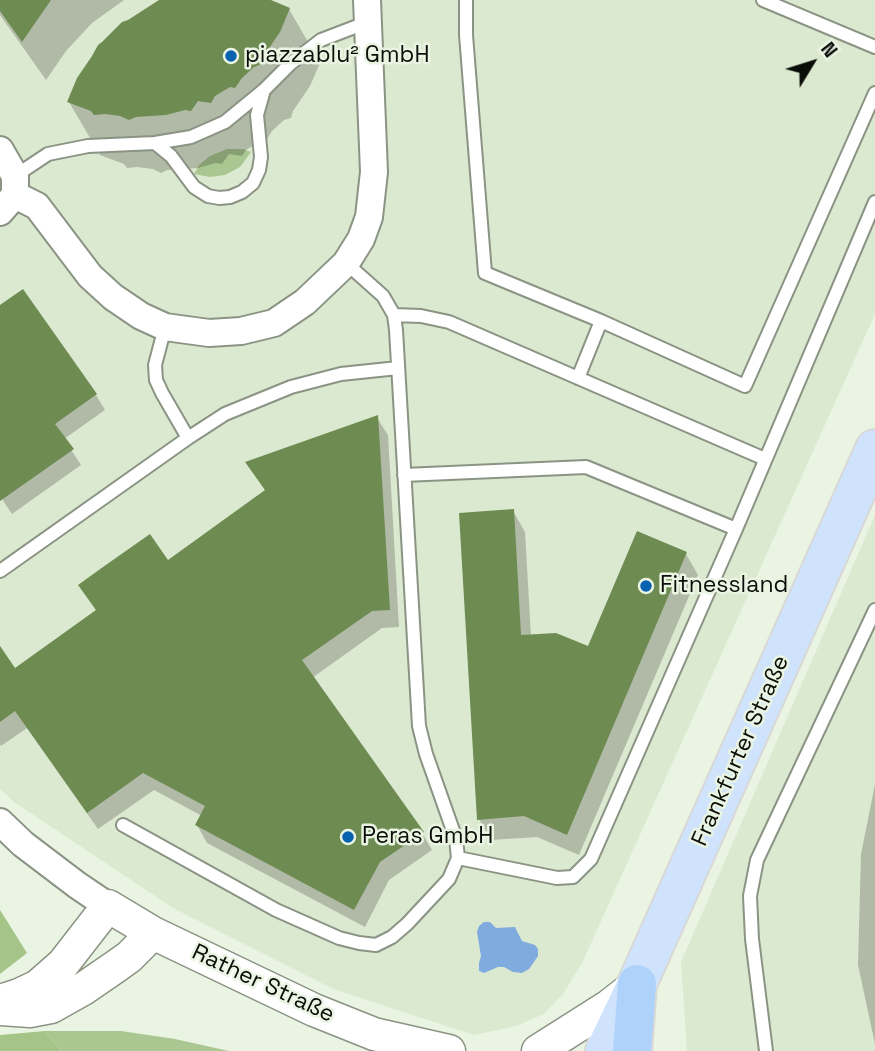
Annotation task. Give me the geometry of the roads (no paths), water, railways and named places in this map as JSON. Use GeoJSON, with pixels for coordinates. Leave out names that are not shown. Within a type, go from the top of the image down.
{"type":"FeatureCollection","features":[{"type":"Feature","properties":{"kind":"highway"},"geometry":{"type":"LineString","coordinates":[[632,1051],[637,984]]}},
{"type":"Feature","properties":{"kind":"main road","name":"Frankfurter Straße"},"geometry":{"type":"LineString","coordinates":[[605,1051],[875,449]]}},
{"type":"Feature","properties":{"kind":"street"},"geometry":{"type":"LineString","coordinates":[[0,150],[10,194],[37,206],[90,276],[113,298],[141,316],[165,327],[209,333],[241,331],[274,323],[305,302],[346,263],[361,239],[369,217],[374,172],[368,11]]}},
{"type":"Feature","properties":{"kind":"street"},"geometry":{"type":"LineString","coordinates":[[0,822],[23,844],[108,906],[63,964],[12,1004]]}},
{"type":"Feature","properties":{"kind":"street","name":"Rather Straße"},"geometry":{"type":"LineString","coordinates":[[108,906],[153,933],[290,999],[374,1034],[404,1051]]}},
{"type":"Feature","properties":{"kind":"street"},"geometry":{"type":"LineString","coordinates":[[12,1004],[51,1007],[83,989],[129,957],[153,933]]}},
{"type":"Feature","properties":{"kind":"street"},"geometry":{"type":"LineString","coordinates":[[538,1051],[609,1006],[637,984]]}},
{"type":"Feature","properties":{"kind":"street","name":"Rather Straße"},"geometry":{"type":"LineString","coordinates":[[374,1034],[449,1051]]}},
{"type":"Feature","properties":{"kind":"lane"},"geometry":{"type":"LineString","coordinates":[[466,0],[466,35],[485,273],[601,321],[745,386],[875,93]]}},
{"type":"Feature","properties":{"kind":"lane"},"geometry":{"type":"LineString","coordinates":[[763,0],[875,47]]}},
{"type":"Feature","properties":{"kind":"lane"},"geometry":{"type":"LineString","coordinates":[[10,194],[48,154],[88,146],[155,143],[191,137],[225,122],[290,64],[321,40],[368,11]]}},
{"type":"Feature","properties":{"kind":"lane"},"geometry":{"type":"LineString","coordinates":[[155,143],[171,156],[194,187],[208,196],[230,197],[242,192],[253,183],[259,170],[261,157],[257,115],[264,90]]}},
{"type":"Feature","properties":{"kind":"lane"},"geometry":{"type":"LineString","coordinates":[[458,858],[557,878],[573,877],[590,859],[736,529],[875,202]]}},
{"type":"Feature","properties":{"kind":"lane"},"geometry":{"type":"LineString","coordinates":[[123,825],[276,910],[339,938],[376,945],[392,937],[407,924],[449,879],[458,858],[456,839],[419,726],[394,315],[383,296],[346,263]]}},
{"type":"Feature","properties":{"kind":"lane"},"geometry":{"type":"LineString","coordinates":[[394,315],[421,316],[449,322],[765,459]]}},
{"type":"Feature","properties":{"kind":"lane"},"geometry":{"type":"LineString","coordinates":[[578,378],[601,321]]}},
{"type":"Feature","properties":{"kind":"lane"},"geometry":{"type":"LineString","coordinates":[[165,327],[155,365],[156,380],[188,438]]}},
{"type":"Feature","properties":{"kind":"lane"},"geometry":{"type":"LineString","coordinates":[[0,571],[225,414],[291,387],[341,374],[398,368]]}},
{"type":"Feature","properties":{"kind":"lane"},"geometry":{"type":"LineString","coordinates":[[404,475],[586,467],[736,529]]}},
{"type":"Feature","properties":{"kind":"lane"},"geometry":{"type":"LineString","coordinates":[[766,1051],[752,939],[750,896],[757,860],[875,610]]}},
{"type":"Feature","properties":{"kind":"water"},"geometry":{"type":"Polygon","coordinates":[[[484,922],[490,922],[496,928],[515,927],[522,941],[535,945],[538,956],[529,969],[522,973],[504,967],[484,973],[479,971],[481,956],[477,932],[484,922]]]}},
{"type":"Feature","properties":{"kind":"place","name":"piazzablu² GmbH"},"geometry":{"type":"Point","coordinates":[231,56]}},
{"type":"Feature","properties":{"kind":"place","name":"Fitnessland"},"geometry":{"type":"Point","coordinates":[646,586]}},
{"type":"Feature","properties":{"kind":"place","name":"Peras GmbH"},"geometry":{"type":"Point","coordinates":[348,837]}}]}
